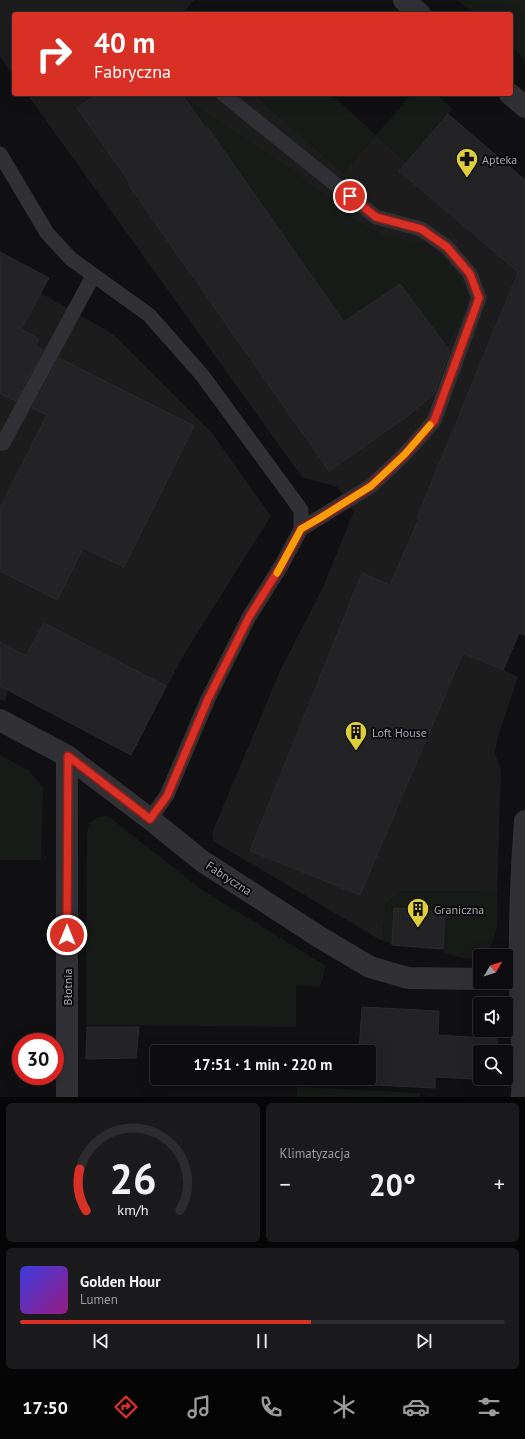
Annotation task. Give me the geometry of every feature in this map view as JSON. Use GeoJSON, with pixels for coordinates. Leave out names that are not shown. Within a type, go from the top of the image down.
{"type":"FeatureCollection","features":[{"type":"Feature","properties":{"kind":"street"},"geometry":{"type":"LineString","coordinates":[[404,0],[418,12]]}},
{"type":"Feature","properties":{"kind":"street"},"geometry":{"type":"LineString","coordinates":[[512,96],[525,107]]}},
{"type":"Feature","properties":{"kind":"street","name":"Fabryczna"},"geometry":{"type":"LineString","coordinates":[[0,720],[68,756],[202,861],[321,938],[370,967],[408,978],[473,979]]}},
{"type":"Feature","properties":{"kind":"street","name":"Błotnia"},"geometry":{"type":"LineString","coordinates":[[67,1097],[68,756]]}},
{"type":"Feature","properties":{"kind":"street"},"geometry":{"type":"LineString","coordinates":[[522,1097],[523,1070],[513,980],[525,821]]}},
{"type":"Feature","properties":{"kind":"lane"},"geometry":{"type":"LineString","coordinates":[[225,96],[376,217],[421,229],[447,247],[470,274],[479,298],[434,421],[405,454],[371,486],[301,529]]}},
{"type":"Feature","properties":{"kind":"lane"},"geometry":{"type":"LineString","coordinates":[[0,154],[47,233],[71,259],[149,315],[202,375],[301,510],[301,529],[281,566],[249,617],[208,699],[167,796],[150,819]]}},
{"type":"Feature","properties":{"kind":"lane"},"geometry":{"type":"LineString","coordinates":[[3,443],[93,276]]}},
{"type":"Feature","properties":{"kind":"shaded area"},"geometry":{"type":"Polygon","coordinates":[[[0,0],[194,0],[184,12],[12,12],[12,73],[0,57],[0,0]]]}},
{"type":"Feature","properties":{"kind":"shaded area"},"geometry":{"type":"Polygon","coordinates":[[[457,0],[525,0],[525,59],[513,49],[513,12],[471,12],[457,0]]]}},
{"type":"Feature","properties":{"kind":"shaded area"},"geometry":{"type":"Polygon","coordinates":[[[28,96],[256,96],[343,173],[376,135],[406,162],[399,171],[496,254],[522,261],[417,518],[525,586],[525,635],[519,633],[504,670],[518,677],[497,739],[495,753],[501,771],[497,892],[401,891],[386,904],[382,941],[213,841],[212,833],[280,671],[323,587],[354,511],[337,487],[302,477],[28,96]]]}},
{"type":"Feature","properties":{"kind":"shaded area"},"geometry":{"type":"Polygon","coordinates":[[[256,96],[333,96],[376,135],[343,173],[256,96]]]}},
{"type":"Feature","properties":{"kind":"shaded area"},"geometry":{"type":"Polygon","coordinates":[[[410,96],[439,96],[453,109],[406,162],[376,135],[410,96]]]}},
{"type":"Feature","properties":{"kind":"shaded area"},"geometry":{"type":"Polygon","coordinates":[[[184,97],[300,176],[357,221],[381,234],[430,245],[446,260],[461,281],[468,296],[463,314],[447,347],[400,284],[373,364],[208,128],[206,129],[184,97]]]}},
{"type":"Feature","properties":{"kind":"shaded area"},"geometry":{"type":"Polygon","coordinates":[[[41,293],[113,334],[212,433],[271,516],[183,656],[131,755],[8,690],[5,702],[0,699],[0,397],[21,329],[41,293]]]}},
{"type":"Feature","properties":{"kind":"shaded area"},"geometry":{"type":"Polygon","coordinates":[[[0,755],[28,770],[43,787],[41,860],[0,860],[0,755]]]}},
{"type":"Feature","properties":{"kind":"shaded area"},"geometry":{"type":"Polygon","coordinates":[[[108,816],[202,890],[326,966],[320,987],[296,985],[296,1027],[86,1025],[87,835],[89,823],[98,817],[108,816]]]}},
{"type":"Feature","properties":{"kind":"shaded area"},"geometry":{"type":"Polygon","coordinates":[[[401,891],[497,892],[496,931],[489,949],[473,949],[472,958],[459,957],[445,953],[442,949],[392,945],[388,942],[382,941],[386,904],[401,891]]]}},
{"type":"Feature","properties":{"kind":"shaded area"},"geometry":{"type":"Polygon","coordinates":[[[297,1087],[420,1093],[420,1097],[297,1097],[297,1087]]]}},
{"type":"Feature","properties":{"kind":"building"},"geometry":{"type":"Polygon","coordinates":[[[94,96],[183,96],[206,129],[208,128],[344,322],[400,284],[450,351],[434,394],[409,415],[329,471],[128,184],[130,183],[77,108],[94,96]]]}},
{"type":"Feature","properties":{"kind":"building"},"geometry":{"type":"Polygon","coordinates":[[[448,114],[525,180],[525,635],[519,633],[503,670],[463,653],[360,895],[250,851],[362,573],[390,585],[419,519],[417,518],[518,272],[399,171],[448,114]]]}},
{"type":"Feature","properties":{"kind":"building"},"geometry":{"type":"Polygon","coordinates":[[[0,252],[49,278],[21,329],[39,339],[35,346],[43,350],[16,401],[0,394],[0,252]]]}},
{"type":"Feature","properties":{"kind":"building"},"geometry":{"type":"Polygon","coordinates":[[[59,358],[194,426],[124,567],[83,548],[57,600],[0,571],[0,508],[47,415],[32,408],[59,358]]]}},
{"type":"Feature","properties":{"kind":"building"},"geometry":{"type":"Polygon","coordinates":[[[44,623],[166,686],[131,755],[0,686],[0,642],[26,656],[44,623]]]}},
{"type":"Feature","properties":{"kind":"building","name":"Graniczna"},"geometry":{"type":"Polygon","coordinates":[[[394,908],[445,912],[443,949],[392,945],[394,908]]]}},
{"type":"Feature","properties":{"kind":"building"},"geometry":{"type":"Polygon","coordinates":[[[362,1007],[439,1011],[438,1035],[498,1039],[498,1045],[473,1045],[473,1079],[435,1077],[435,1088],[376,1085],[376,1045],[359,1045],[362,1007]]]}},
{"type":"Feature","properties":{"kind":"building"},"geometry":{"type":"Polygon","coordinates":[[[87,1027],[139,1027],[136,1058],[86,1059],[87,1027]]]}},
{"type":"Feature","properties":{"kind":"slow traffic"},"geometry":{"type":"LineString","coordinates":[[277,573],[301,529],[371,486],[405,454],[430,425]]}},
{"type":"Feature","properties":{"kind":"place","name":"Apteka"},"geometry":{"type":"Point","coordinates":[467,178]}},
{"type":"Feature","properties":{"kind":"place","name":"Loft House"},"geometry":{"type":"Point","coordinates":[356,752]}},
{"type":"Feature","properties":{"kind":"place","name":"Graniczna"},"geometry":{"type":"Point","coordinates":[418,928]}},
{"type":"Feature","properties":{"kind":"route"},"geometry":{"type":"LineString","coordinates":[[67,935],[68,756],[150,819],[167,796],[208,699],[249,617],[281,566],[301,529],[371,486],[405,454],[434,421],[451,370],[467,334],[479,298],[470,274],[447,247],[421,229],[376,217],[350,196]]}}]}
